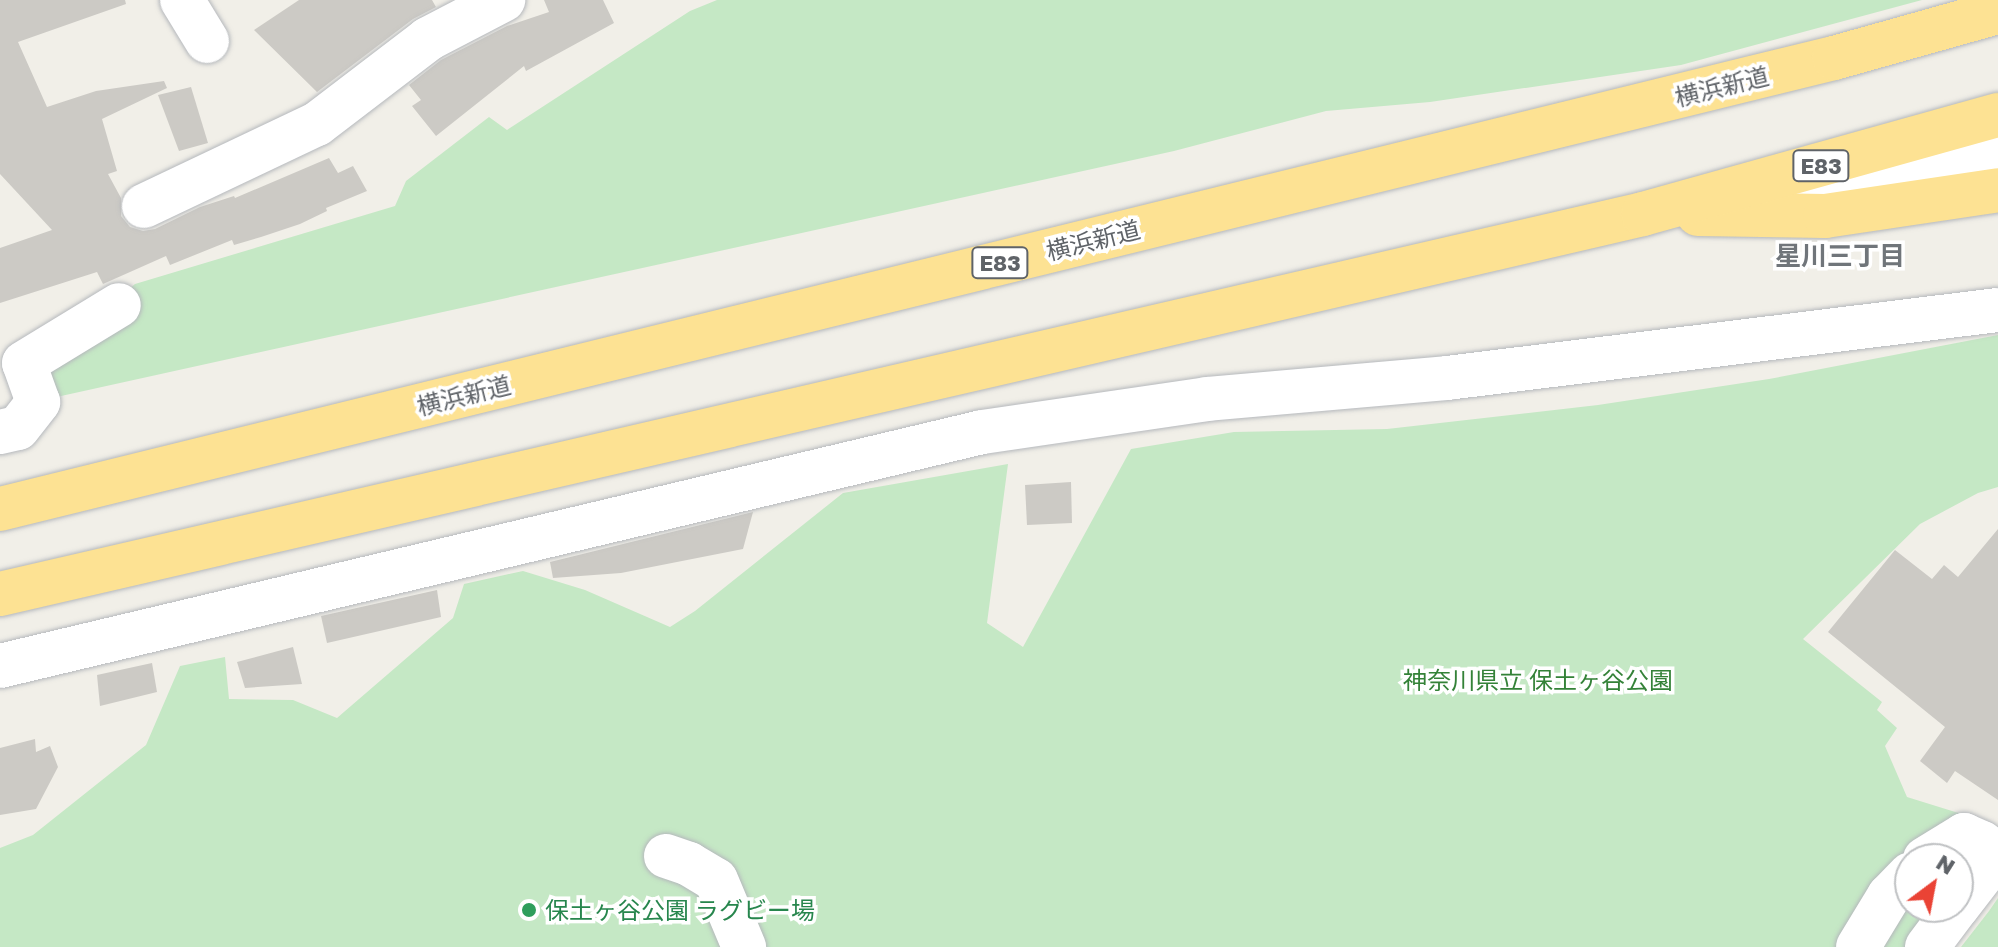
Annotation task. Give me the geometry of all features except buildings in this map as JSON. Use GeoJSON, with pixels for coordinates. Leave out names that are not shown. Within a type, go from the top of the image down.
{"type":"FeatureCollection","features":[{"type":"Feature","properties":{"kind":"highway","name":"横浜新道"},"geometry":{"type":"LineString","coordinates":[[0,509],[1834,58],[1998,12]]}},
{"type":"Feature","properties":{"kind":"highway","name":"E83"},"geometry":{"type":"LineString","coordinates":[[0,594],[1643,214],[1998,115]]}},
{"type":"Feature","properties":{"kind":"highway"},"geometry":{"type":"LineString","coordinates":[[1643,214],[1825,216],[1998,190]]}},
{"type":"Feature","properties":{"kind":"street"},"geometry":{"type":"LineString","coordinates":[[182,0],[207,41]]}},
{"type":"Feature","properties":{"kind":"street"},"geometry":{"type":"LineString","coordinates":[[144,206],[317,124],[428,39],[482,5]]}},
{"type":"Feature","properties":{"kind":"street"},"geometry":{"type":"LineString","coordinates":[[1752,215],[1998,151]]}},
{"type":"Feature","properties":{"kind":"street"},"geometry":{"type":"LineString","coordinates":[[0,432],[18,428],[38,402],[24,363],[119,305]]}},
{"type":"Feature","properties":{"kind":"street"},"geometry":{"type":"LineString","coordinates":[[0,666],[982,432],[1207,399],[1447,378],[1998,310]]}},
{"type":"Feature","properties":{"kind":"street"},"geometry":{"type":"LineString","coordinates":[[1951,843],[1964,835],[1998,854],[1974,886]]}},
{"type":"Feature","properties":{"kind":"street"},"geometry":{"type":"LineString","coordinates":[[666,856],[689,864],[716,880],[744,947]]}},
{"type":"Feature","properties":{"kind":"street"},"geometry":{"type":"LineString","coordinates":[[1858,947],[1894,891]]}},
{"type":"Feature","properties":{"kind":"street"},"geometry":{"type":"LineString","coordinates":[[1927,947],[1946,923]]}},
{"type":"Feature","properties":{"kind":"green space"},"geometry":{"type":"Polygon","coordinates":[[[717,0],[1922,0],[1681,65],[1430,102],[1326,111],[1174,151],[52,398],[49,358],[135,284],[395,206],[406,181],[489,117],[507,130],[690,11],[717,0]]]}},
{"type":"Feature","properties":{"kind":"green space","name":"神奈川県立 保土ヶ谷公園"},"geometry":{"type":"Polygon","coordinates":[[[1998,335],[1998,487],[1978,493],[1920,524],[1803,639],[1882,702],[1877,710],[1897,728],[1885,746],[1907,797],[1981,820],[1995,829],[1974,857],[1974,843],[1894,843],[1894,923],[1924,923],[1905,947],[0,947],[0,848],[33,835],[146,745],[180,666],[225,657],[229,699],[293,700],[337,718],[453,618],[464,584],[523,571],[585,590],[670,627],[695,611],[843,493],[1008,464],[987,623],[1023,647],[1131,449],[1234,432],[1387,429],[1598,405],[1769,379],[1998,335]]]}},
{"type":"Feature","properties":{"kind":"green space"},"geometry":{"type":"Polygon","coordinates":[[[1998,898],[1998,947],[1961,947],[1989,911],[1998,898]]]}},
{"type":"Feature","properties":{"kind":"place","name":"保土ヶ谷公園 ラグビー場"},"geometry":{"type":"Point","coordinates":[529,910]}},
{"type":"Feature","properties":{"kind":"district","name":"星川三丁目"},"geometry":{"type":"Point","coordinates":[1840,256]}}]}
